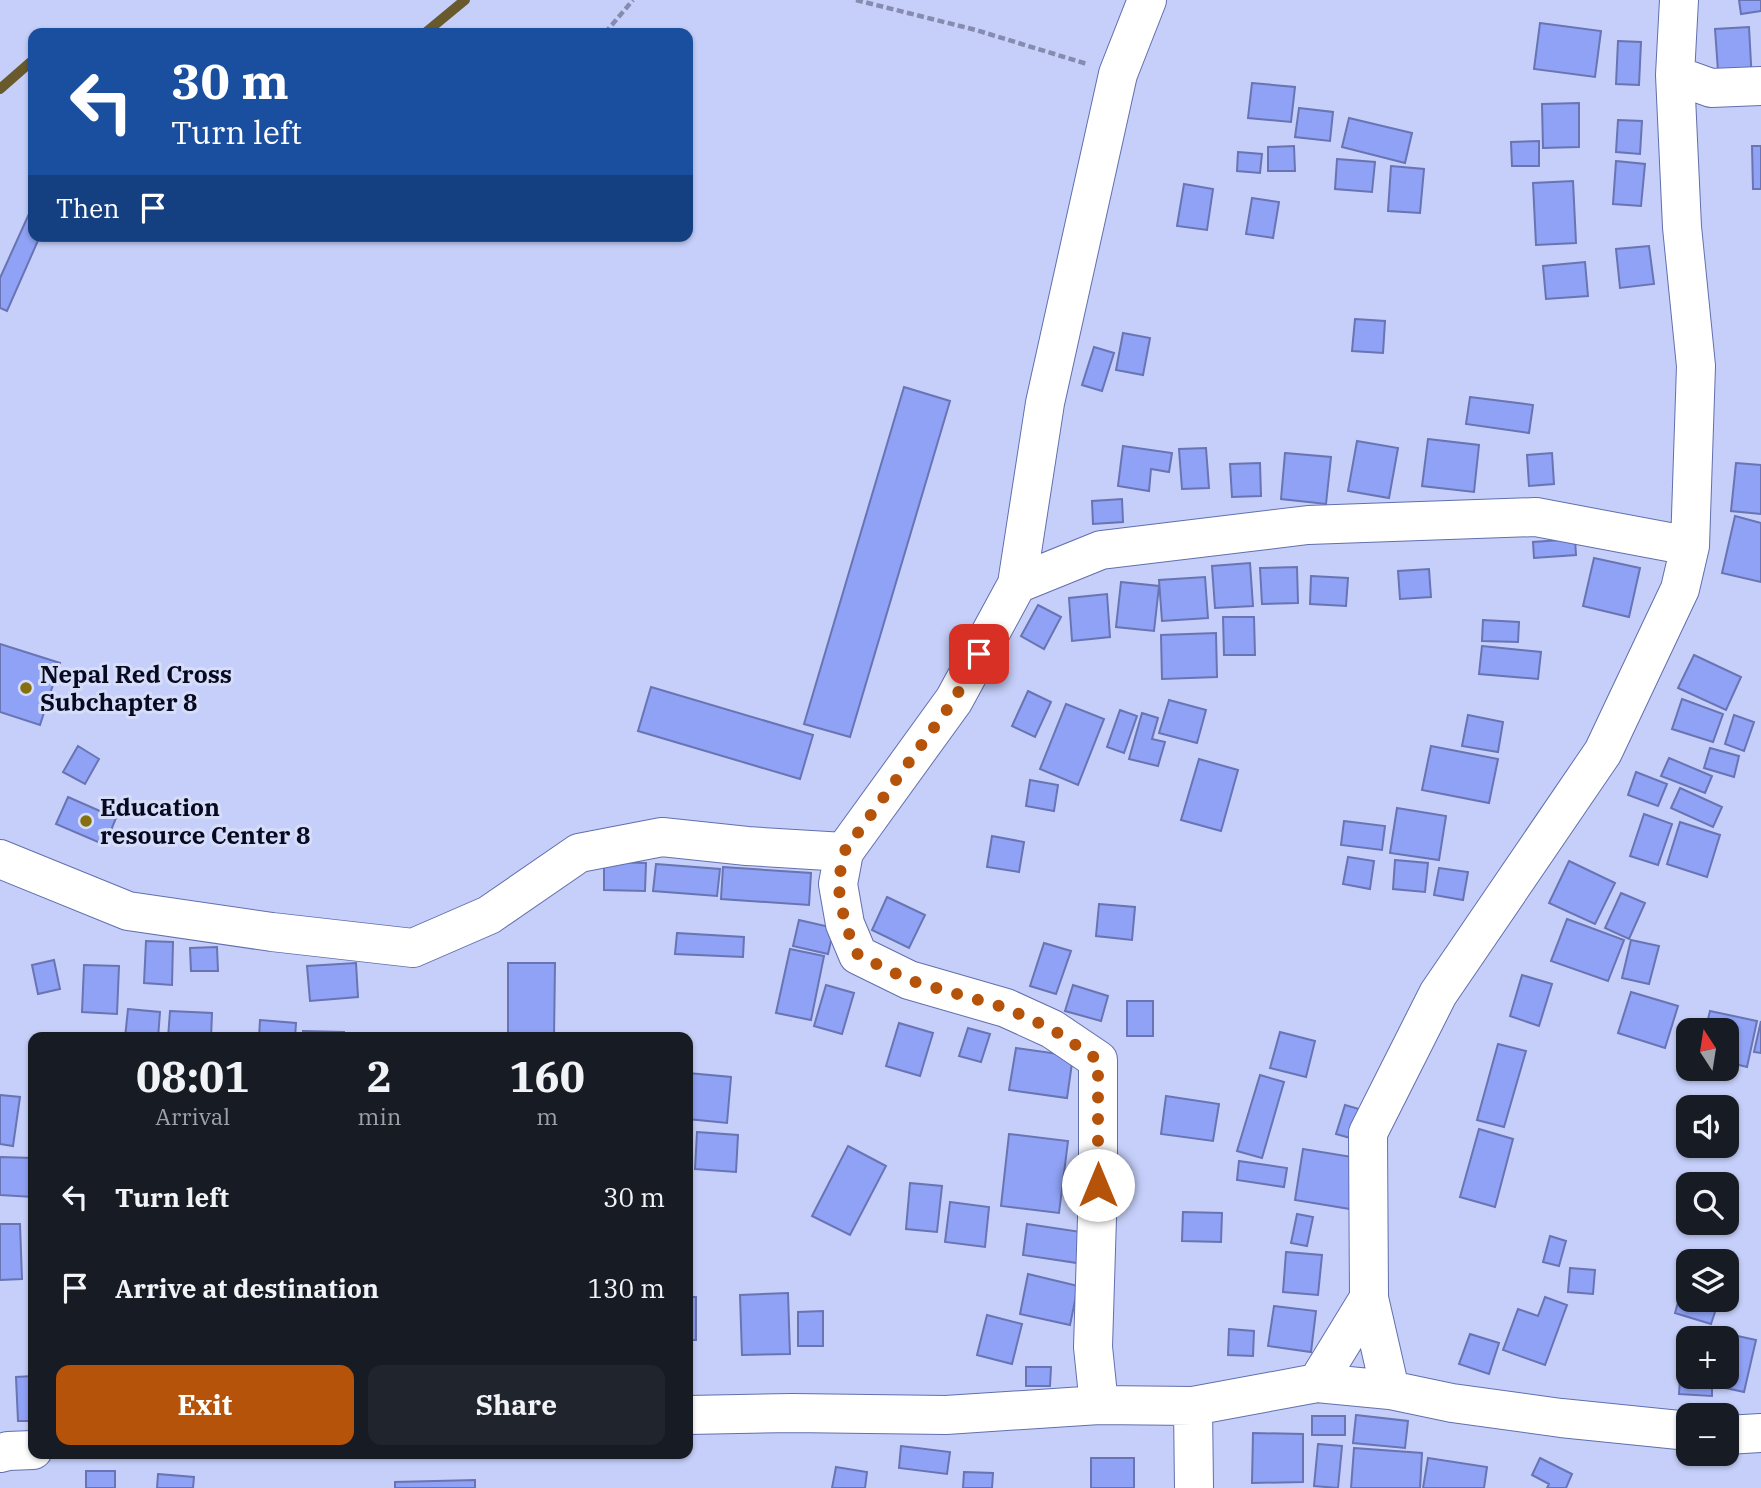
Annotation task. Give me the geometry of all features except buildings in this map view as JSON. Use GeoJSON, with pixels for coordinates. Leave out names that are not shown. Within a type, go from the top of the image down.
{"type":"FeatureCollection","features":[{"type":"Feature","properties":{"kind":"street"},"geometry":{"type":"LineString","coordinates":[[1099,1405],[1093,1348],[1098,1185],[1098,1060],[1052,1029],[1006,1008],[909,980],[858,955],[845,924],[838,884],[844,852],[954,700],[1017,584],[1045,403],[1118,74],[1147,0]]}},
{"type":"Feature","properties":{"kind":"street"},"geometry":{"type":"LineString","coordinates":[[1390,1390],[1369,1298],[1368,1133],[1437,994],[1603,752],[1681,589],[1690,546],[1696,366],[1682,228],[1675,75],[1679,0]]}},
{"type":"Feature","properties":{"kind":"street"},"geometry":{"type":"LineString","coordinates":[[1675,75],[1711,89],[1761,86]]}},
{"type":"Feature","properties":{"kind":"street"},"geometry":{"type":"LineString","coordinates":[[1017,584],[1101,550],[1308,525],[1535,517],[1690,546]]}},
{"type":"Feature","properties":{"kind":"street"},"geometry":{"type":"LineString","coordinates":[[0,859],[128,911],[272,932],[413,948],[489,915],[579,853],[662,837],[844,852]]}},
{"type":"Feature","properties":{"kind":"street"},"geometry":{"type":"LineString","coordinates":[[1317,1383],[1369,1298]]}},
{"type":"Feature","properties":{"kind":"street"},"geometry":{"type":"LineString","coordinates":[[693,1415],[946,1415],[1099,1405],[1193,1406],[1317,1383],[1390,1390],[1452,1404],[1676,1430]]}},
{"type":"Feature","properties":{"kind":"street"},"geometry":{"type":"LineString","coordinates":[[1193,1406],[1195,1488]]}},
{"type":"Feature","properties":{"kind":"street"},"geometry":{"type":"LineString","coordinates":[[1739,1435],[1761,1433]]}},
{"type":"Feature","properties":{"kind":"street"},"geometry":{"type":"LineString","coordinates":[[0,1453],[28,1450]]}},
{"type":"Feature","properties":{"kind":"path"},"geometry":{"type":"LineString","coordinates":[[609,28],[633,0]]}},
{"type":"Feature","properties":{"kind":"path"},"geometry":{"type":"LineString","coordinates":[[856,0],[976,30],[1118,74]]}},
{"type":"Feature","properties":{"kind":"waterway"},"geometry":{"type":"LineString","coordinates":[[431,28],[465,0]]}},
{"type":"Feature","properties":{"kind":"waterway"},"geometry":{"type":"LineString","coordinates":[[0,89],[28,64]]}},
{"type":"Feature","properties":{"kind":"place","name":"Nepal Red Cross Subchapter 8"},"geometry":{"type":"Point","coordinates":[26,688]}},
{"type":"Feature","properties":{"kind":"place","name":"Education resource Center 8"},"geometry":{"type":"Point","coordinates":[86,821]}},
{"type":"Feature","properties":{"kind":"route"},"geometry":{"type":"LineString","coordinates":[[979,654],[954,700],[844,852],[838,884],[845,924],[858,955],[909,980],[1006,1008],[1052,1029],[1098,1060],[1098,1185]]}}]}
